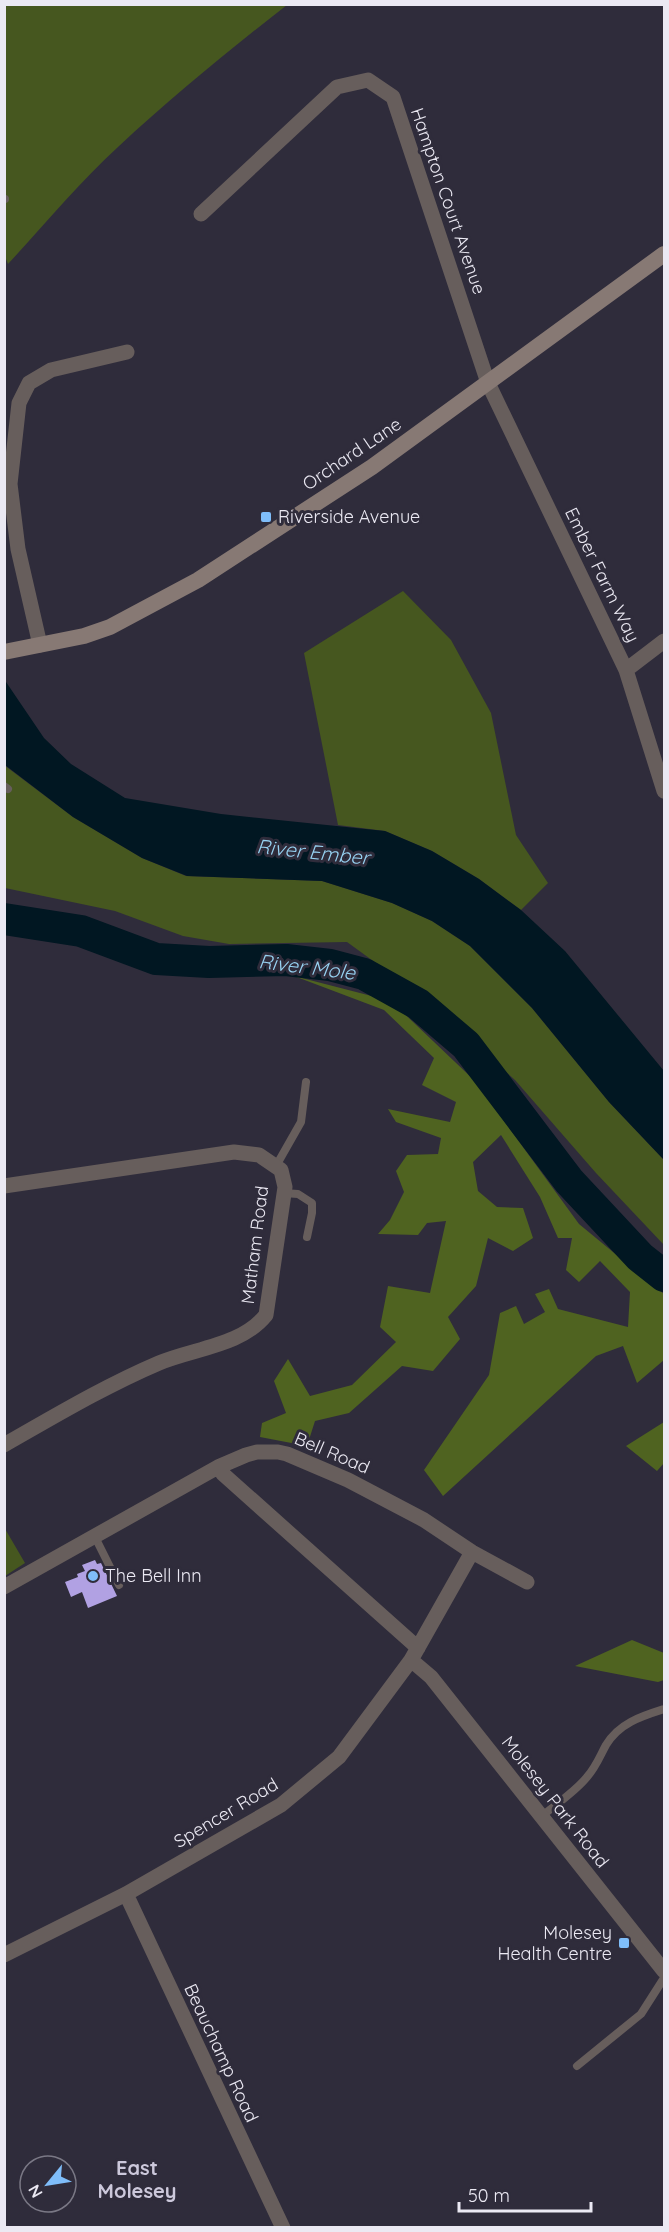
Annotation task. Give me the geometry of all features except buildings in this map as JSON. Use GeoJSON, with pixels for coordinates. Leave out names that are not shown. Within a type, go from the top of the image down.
{"type":"FeatureCollection","features":[{"type":"Feature","properties":{"kind":"main road","name":"Orchard Lane"},"geometry":{"type":"LineString","coordinates":[[4,652],[84,636],[110,627],[187,586],[372,467],[664,254]]}},
{"type":"Feature","properties":{"kind":"street","name":"Hampton Court Avenue"},"geometry":{"type":"LineString","coordinates":[[201,214],[337,87],[368,80],[393,97],[488,383]]}},
{"type":"Feature","properties":{"kind":"street"},"geometry":{"type":"LineString","coordinates":[[40,645],[18,549],[10,484],[19,403],[29,383],[51,370],[127,352]]}},
{"type":"Feature","properties":{"kind":"street","name":"Ember Farm Way"},"geometry":{"type":"LineString","coordinates":[[488,383],[626,670],[664,791]]}},
{"type":"Feature","properties":{"kind":"street"},"geometry":{"type":"LineString","coordinates":[[626,670],[664,641]]}},
{"type":"Feature","properties":{"kind":"street","name":"Matham Road"},"geometry":{"type":"LineString","coordinates":[[4,1186],[234,1152],[259,1155],[276,1166],[281,1170],[285,1187],[266,1315],[256,1327],[241,1336],[160,1362],[98,1392],[4,1444]]}},
{"type":"Feature","properties":{"kind":"street","name":"Bell Road"},"geometry":{"type":"LineString","coordinates":[[4,1587],[218,1467],[257,1452],[287,1454],[348,1480],[424,1520],[472,1552],[527,1582]]}},
{"type":"Feature","properties":{"kind":"street","name":"Molesey Park Road"},"geometry":{"type":"LineString","coordinates":[[218,1467],[415,1654],[664,1971]]}},
{"type":"Feature","properties":{"kind":"street","name":"Spencer Road"},"geometry":{"type":"LineString","coordinates":[[4,1955],[126,1894],[281,1805],[339,1757],[415,1654],[472,1552]]}},
{"type":"Feature","properties":{"kind":"street","name":"Beauchamp Road"},"geometry":{"type":"LineString","coordinates":[[126,1894],[283,2228]]}},
{"type":"Feature","properties":{"kind":"lane"},"geometry":{"type":"LineString","coordinates":[[276,1166],[301,1122],[306,1082]]}},
{"type":"Feature","properties":{"kind":"lane"},"geometry":{"type":"LineString","coordinates":[[284,1193],[298,1194],[312,1203],[307,1237]]}},
{"type":"Feature","properties":{"kind":"lane"},"geometry":{"type":"LineString","coordinates":[[94,1535],[119,1585]]}},
{"type":"Feature","properties":{"kind":"lane"},"geometry":{"type":"LineString","coordinates":[[541,1817],[586,1780],[599,1762],[607,1743],[621,1727],[640,1716],[664,1709]]}},
{"type":"Feature","properties":{"kind":"lane"},"geometry":{"type":"LineString","coordinates":[[578,2066],[641,2014],[664,1978]]}},
{"type":"Feature","properties":{"kind":"green space"},"geometry":{"type":"Polygon","coordinates":[[[4,5],[287,5],[201,74],[118,147],[8,264],[4,254],[4,5]]]}},
{"type":"Feature","properties":{"kind":"green space"},"geometry":{"type":"Polygon","coordinates":[[[403,591],[451,640],[491,713],[516,835],[548,883],[521,910],[479,879],[432,851],[385,831],[338,825],[304,653],[403,591]]]}},
{"type":"Feature","properties":{"kind":"green space"},"geometry":{"type":"Polygon","coordinates":[[[4,765],[73,817],[142,858],[186,876],[322,881],[392,903],[432,921],[470,946],[532,1008],[609,1102],[664,1160],[664,1245],[596,1173],[515,1080],[427,1000],[347,942],[229,944],[183,936],[115,911],[5,888],[4,765]]]}},
{"type":"Feature","properties":{"kind":"green space"},"geometry":{"type":"Polygon","coordinates":[[[294,976],[391,1001],[475,1081],[579,1224],[664,1294],[664,1360],[637,1383],[623,1346],[596,1356],[443,1496],[424,1470],[489,1375],[500,1313],[516,1306],[524,1324],[545,1312],[535,1294],[549,1289],[558,1309],[628,1327],[630,1292],[600,1261],[579,1282],[566,1270],[572,1238],[558,1238],[540,1197],[501,1135],[473,1162],[478,1191],[497,1207],[523,1208],[533,1238],[513,1251],[488,1238],[476,1286],[448,1317],[460,1339],[433,1371],[402,1366],[349,1413],[315,1421],[307,1446],[260,1437],[262,1423],[286,1413],[274,1381],[288,1359],[310,1396],[352,1385],[396,1342],[380,1327],[388,1286],[430,1293],[446,1221],[427,1223],[418,1235],[378,1234],[390,1220],[404,1192],[396,1171],[407,1155],[438,1154],[441,1138],[396,1122],[388,1109],[450,1122],[456,1102],[422,1085],[434,1058],[384,1010],[294,976]]]}},
{"type":"Feature","properties":{"kind":"green space"},"geometry":{"type":"Polygon","coordinates":[[[664,1422],[664,1463],[657,1471],[626,1446],[664,1422]]]}},
{"type":"Feature","properties":{"kind":"green space"},"geometry":{"type":"Polygon","coordinates":[[[4,1527],[25,1563],[5,1576],[4,1576],[4,1527]]]}},
{"type":"Feature","properties":{"kind":"green space"},"geometry":{"type":"Polygon","coordinates":[[[632,1640],[664,1653],[664,1680],[658,1682],[575,1666],[632,1640]]]}},
{"type":"Feature","properties":{"kind":"water","name":"River Ember"},"geometry":{"type":"Polygon","coordinates":[[[4,679],[44,738],[71,764],[125,798],[221,814],[385,831],[432,851],[479,879],[521,910],[565,951],[664,1071],[664,1160],[609,1102],[532,1008],[470,946],[432,921],[392,903],[322,881],[187,876],[142,858],[73,817],[5,765],[4,679]]]}},
{"type":"Feature","properties":{"kind":"waterway","name":"River Mole"},"geometry":{"type":"LineString","coordinates":[[4,919],[81,931],[156,959],[209,962],[286,960],[330,965],[364,974],[418,1004],[466,1045],[569,1181],[640,1257],[664,1276]]}},
{"type":"Feature","properties":{"kind":"place","name":"Riverside Avenue"},"geometry":{"type":"Point","coordinates":[266,517]}},
{"type":"Feature","properties":{"kind":"place","name":"The Bell Inn"},"geometry":{"type":"Point","coordinates":[93,1576]}},
{"type":"Feature","properties":{"kind":"place","name":"Molesey Health Centre"},"geometry":{"type":"Point","coordinates":[624,1943]}},
{"type":"Feature","properties":{"kind":"district","name":"East Molesey"},"geometry":{"type":"Point","coordinates":[137,2180]}}]}
